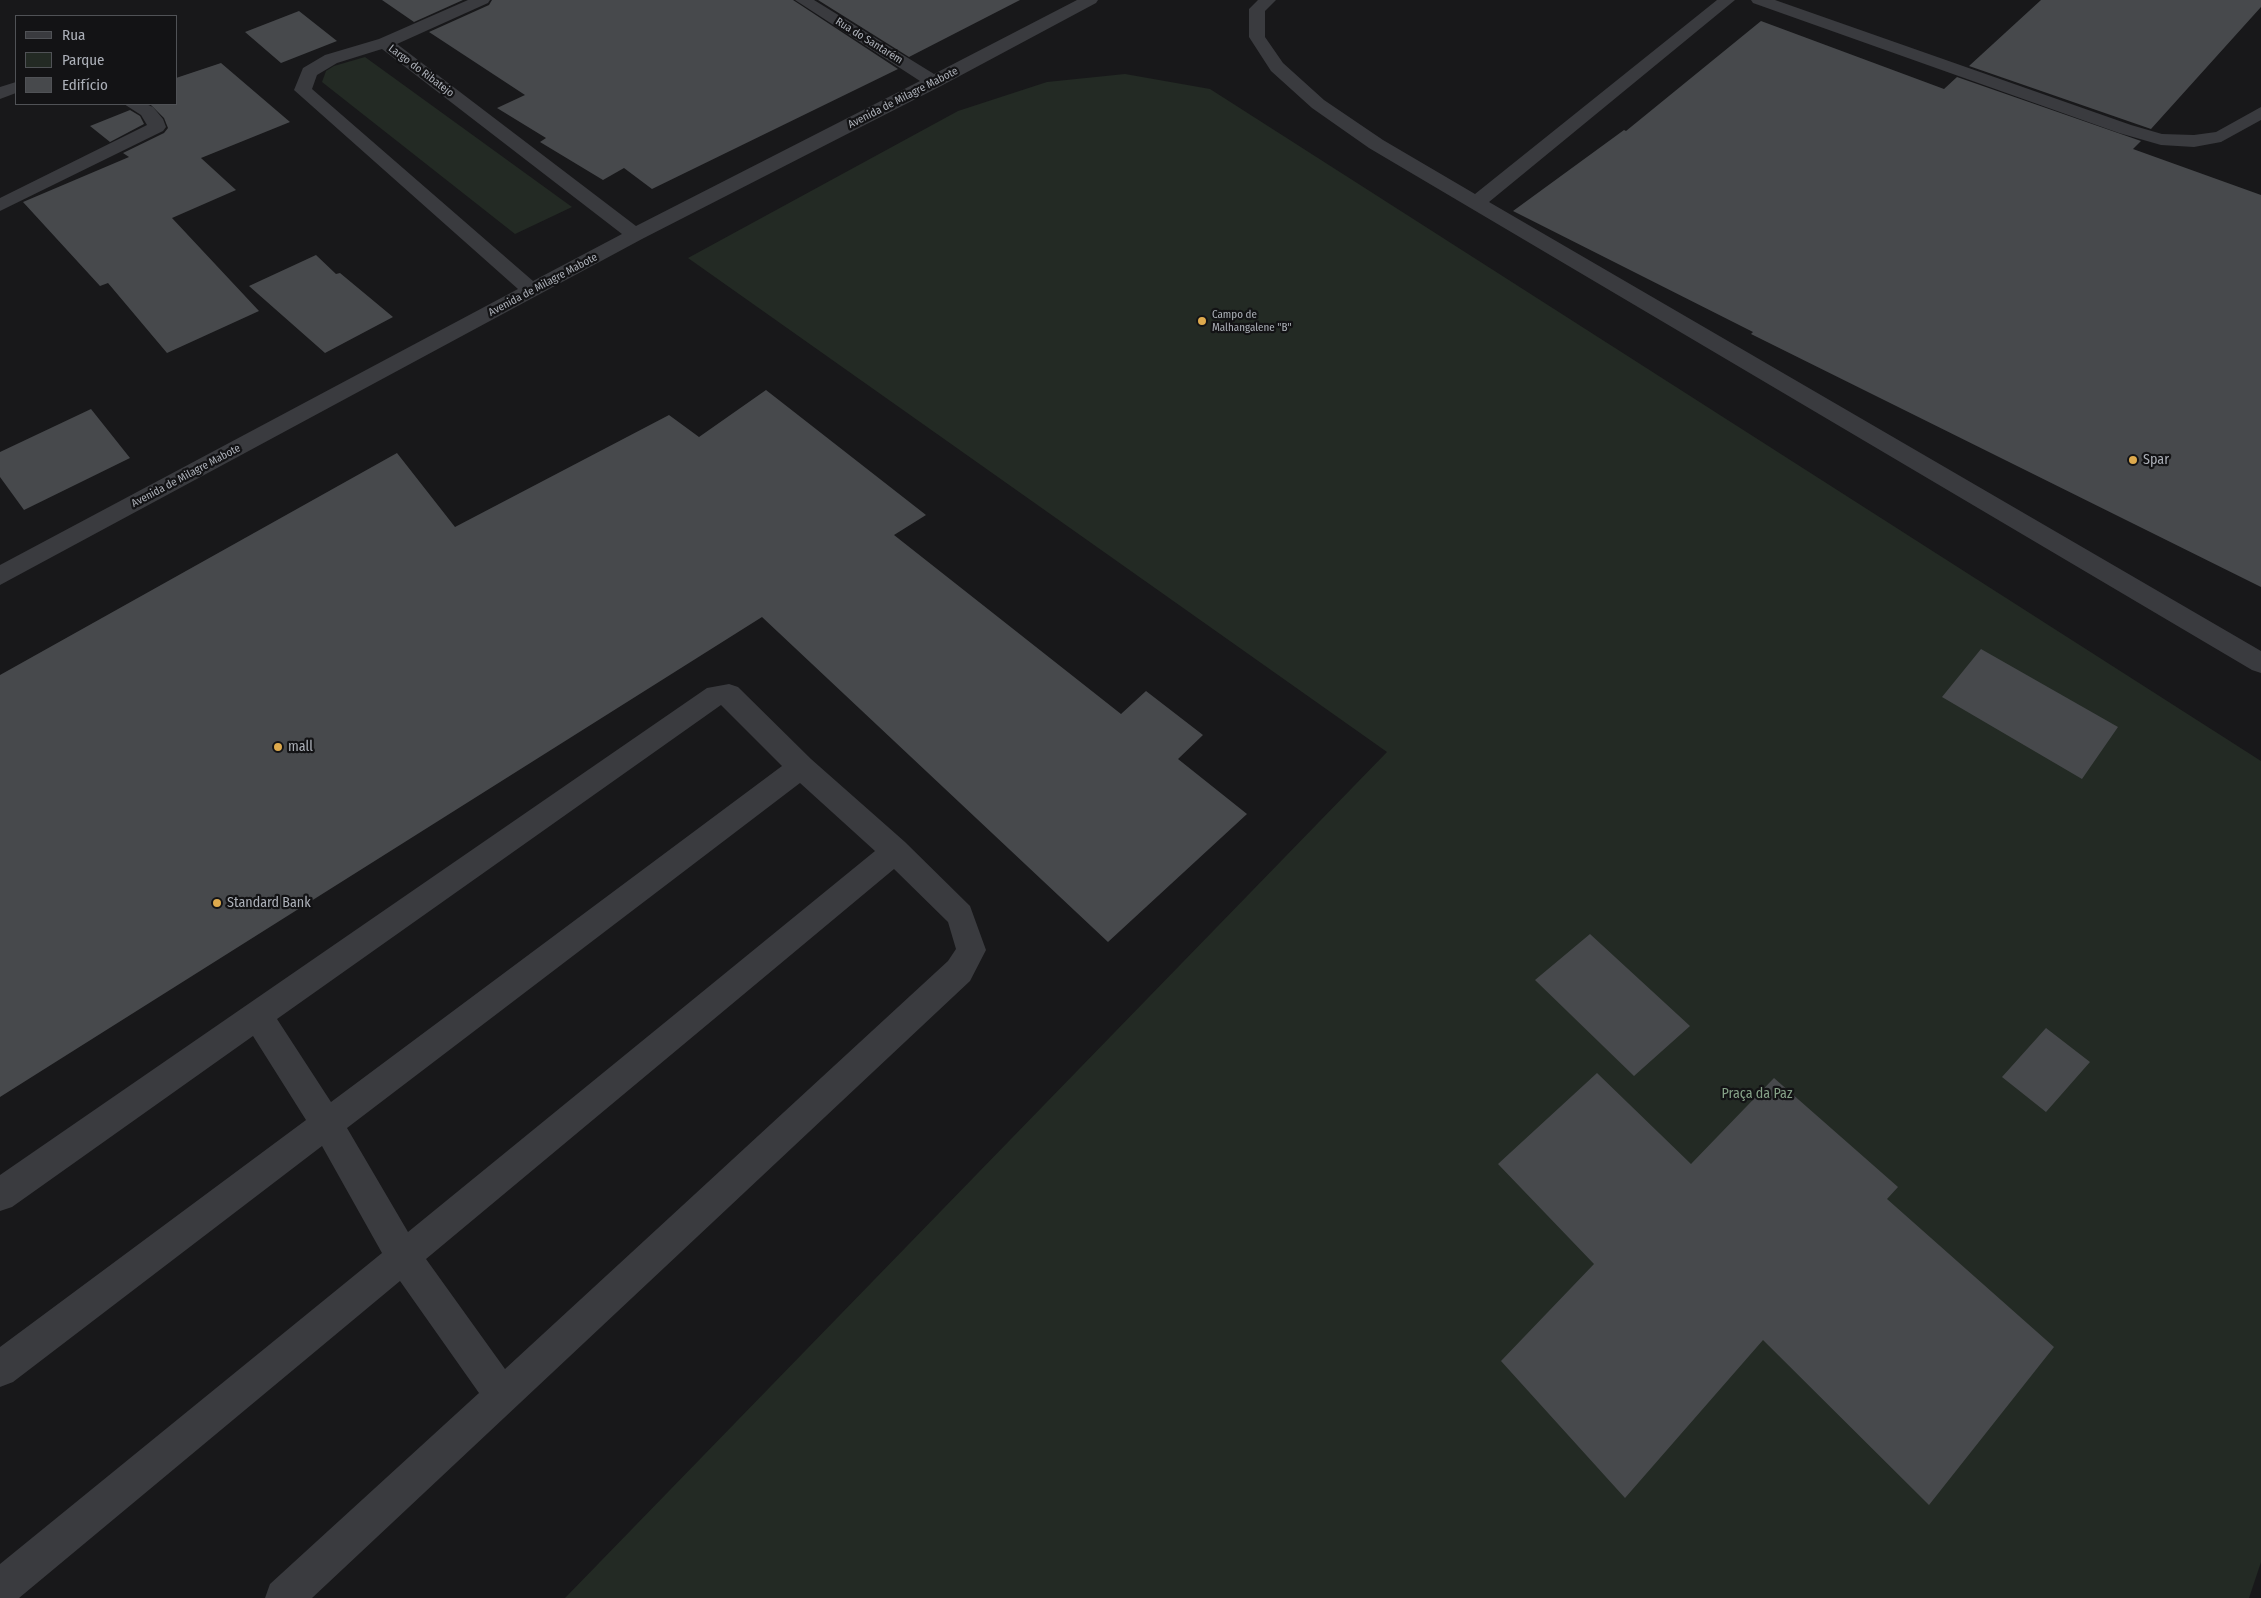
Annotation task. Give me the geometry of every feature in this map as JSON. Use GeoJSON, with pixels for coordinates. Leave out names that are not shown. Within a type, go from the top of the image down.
{"type":"FeatureCollection","features":[{"type":"Feature","properties":{"kind":"street"},"geometry":{"type":"LineString","coordinates":[[385,43],[482,0]]}},
{"type":"Feature","properties":{"kind":"street","name":"Rua do Santarém"},"geometry":{"type":"LineString","coordinates":[[803,0],[935,82]]}},
{"type":"Feature","properties":{"kind":"street","name":"Avenida de Milagre Mabote"},"geometry":{"type":"LineString","coordinates":[[0,576],[636,235],[935,82],[1090,0]]}},
{"type":"Feature","properties":{"kind":"street"},"geometry":{"type":"LineString","coordinates":[[1268,0],[1257,9],[1258,37],[1277,67],[1318,104],[1376,144],[2261,663]]}},
{"type":"Feature","properties":{"kind":"street"},"geometry":{"type":"LineString","coordinates":[[1477,202],[1727,0]]}},
{"type":"Feature","properties":{"kind":"street"},"geometry":{"type":"LineString","coordinates":[[1759,0],[2125,129],[2162,139],[2194,141],[2221,136],[2261,112]]}},
{"type":"Feature","properties":{"kind":"street","name":"Largo do Ribatejo"},"geometry":{"type":"LineString","coordinates":[[532,291],[304,90],[308,72],[331,59],[385,43],[636,235]]}},
{"type":"Feature","properties":{"kind":"street"},"geometry":{"type":"LineString","coordinates":[[0,94],[15,87]]}},
{"type":"Feature","properties":{"kind":"street"},"geometry":{"type":"LineString","coordinates":[[0,205],[157,127],[154,119],[147,112],[135,105]]}},
{"type":"Feature","properties":{"kind":"street"},"geometry":{"type":"LineString","coordinates":[[0,1195],[716,695],[729,694],[801,767],[895,850],[960,914],[971,950],[958,971],[284,1598]]}},
{"type":"Feature","properties":{"kind":"street"},"geometry":{"type":"LineString","coordinates":[[0,1369],[801,767]]}},
{"type":"Feature","properties":{"kind":"street"},"geometry":{"type":"LineString","coordinates":[[0,1589],[895,850]]}},
{"type":"Feature","properties":{"kind":"street"},"geometry":{"type":"LineString","coordinates":[[257,1015],[326,1123],[403,1256],[502,1396]]}},
{"type":"Feature","properties":{"kind":"green space"},"geometry":{"type":"Polygon","coordinates":[[[365,57],[572,207],[515,234],[322,82],[326,71],[334,66],[365,57]]]}},
{"type":"Feature","properties":{"kind":"green space","name":"Praça da Paz"},"geometry":{"type":"Polygon","coordinates":[[[1125,74],[1210,89],[2261,761],[2261,1562],[2249,1598],[565,1598],[1387,752],[688,258],[958,111],[1047,82],[1125,74]]]}},
{"type":"Feature","properties":{"kind":"building"},"geometry":{"type":"Polygon","coordinates":[[[382,0],[463,0],[414,22],[382,0]]]}},
{"type":"Feature","properties":{"kind":"building"},"geometry":{"type":"Polygon","coordinates":[[[492,0],[793,0],[898,69],[652,189],[624,168],[603,180],[540,142],[546,138],[497,108],[525,95],[429,32],[489,5],[492,0]]]}},
{"type":"Feature","properties":{"kind":"building"},"geometry":{"type":"Polygon","coordinates":[[[818,0],[1020,0],[909,57],[818,0]]]}},
{"type":"Feature","properties":{"kind":"building"},"geometry":{"type":"Polygon","coordinates":[[[2041,0],[2261,0],[2261,7],[2151,129],[1969,66],[2041,0]]]}},
{"type":"Feature","properties":{"kind":"building"},"geometry":{"type":"Polygon","coordinates":[[[299,11],[337,41],[281,63],[245,32],[299,11]]]}},
{"type":"Feature","properties":{"kind":"building","name":"Spar"},"geometry":{"type":"Polygon","coordinates":[[[1761,21],[1944,89],[1957,77],[2141,141],[2133,149],[2261,195],[2261,587],[1751,334],[1753,332],[1513,211],[1624,130],[1626,131],[1761,21]]]}},
{"type":"Feature","properties":{"kind":"building"},"geometry":{"type":"Polygon","coordinates":[[[221,63],[290,122],[201,158],[236,190],[172,218],[259,311],[167,353],[108,283],[100,286],[23,202],[129,157],[123,153],[164,133],[168,128],[164,118],[151,105],[178,105],[178,77],[221,63]]]}},
{"type":"Feature","properties":{"kind":"building"},"geometry":{"type":"Polygon","coordinates":[[[130,110],[140,116],[144,124],[110,142],[90,126],[130,110]]]}},
{"type":"Feature","properties":{"kind":"building"},"geometry":{"type":"Polygon","coordinates":[[[316,255],[336,274],[340,273],[393,317],[325,353],[249,286],[316,255]]]}},
{"type":"Feature","properties":{"kind":"building","name":"mall"},"geometry":{"type":"Polygon","coordinates":[[[766,390],[926,515],[894,535],[1121,714],[1146,691],[1203,735],[1178,759],[1247,814],[1108,942],[762,617],[0,1097],[0,675],[397,453],[455,527],[669,415],[699,437],[766,390]]]}},
{"type":"Feature","properties":{"kind":"building"},"geometry":{"type":"Polygon","coordinates":[[[91,409],[130,458],[24,510],[0,477],[0,452],[91,409]]]}},
{"type":"Feature","properties":{"kind":"building"},"geometry":{"type":"Polygon","coordinates":[[[1981,649],[2118,727],[2082,779],[1942,697],[1981,649]]]}},
{"type":"Feature","properties":{"kind":"building"},"geometry":{"type":"Polygon","coordinates":[[[1590,934],[1690,1026],[1634,1076],[1535,980],[1590,934]]]}},
{"type":"Feature","properties":{"kind":"building"},"geometry":{"type":"Polygon","coordinates":[[[2046,1028],[2090,1062],[2046,1112],[2002,1077],[2046,1028]]]}},
{"type":"Feature","properties":{"kind":"building"},"geometry":{"type":"Polygon","coordinates":[[[1597,1073],[1691,1164],[1774,1078],[1898,1187],[1887,1199],[2054,1347],[1929,1505],[1763,1340],[1625,1498],[1501,1361],[1594,1264],[1498,1164],[1597,1073]]]}},
{"type":"Feature","properties":{"kind":"place","name":"Campo de Malhangalene \"B\""},"geometry":{"type":"Point","coordinates":[1202,321]}},
{"type":"Feature","properties":{"kind":"place","name":"Spar"},"geometry":{"type":"Point","coordinates":[2133,460]}},
{"type":"Feature","properties":{"kind":"place","name":"mall"},"geometry":{"type":"Point","coordinates":[278,747]}},
{"type":"Feature","properties":{"kind":"place","name":"Standard Bank"},"geometry":{"type":"Point","coordinates":[217,903]}}]}
